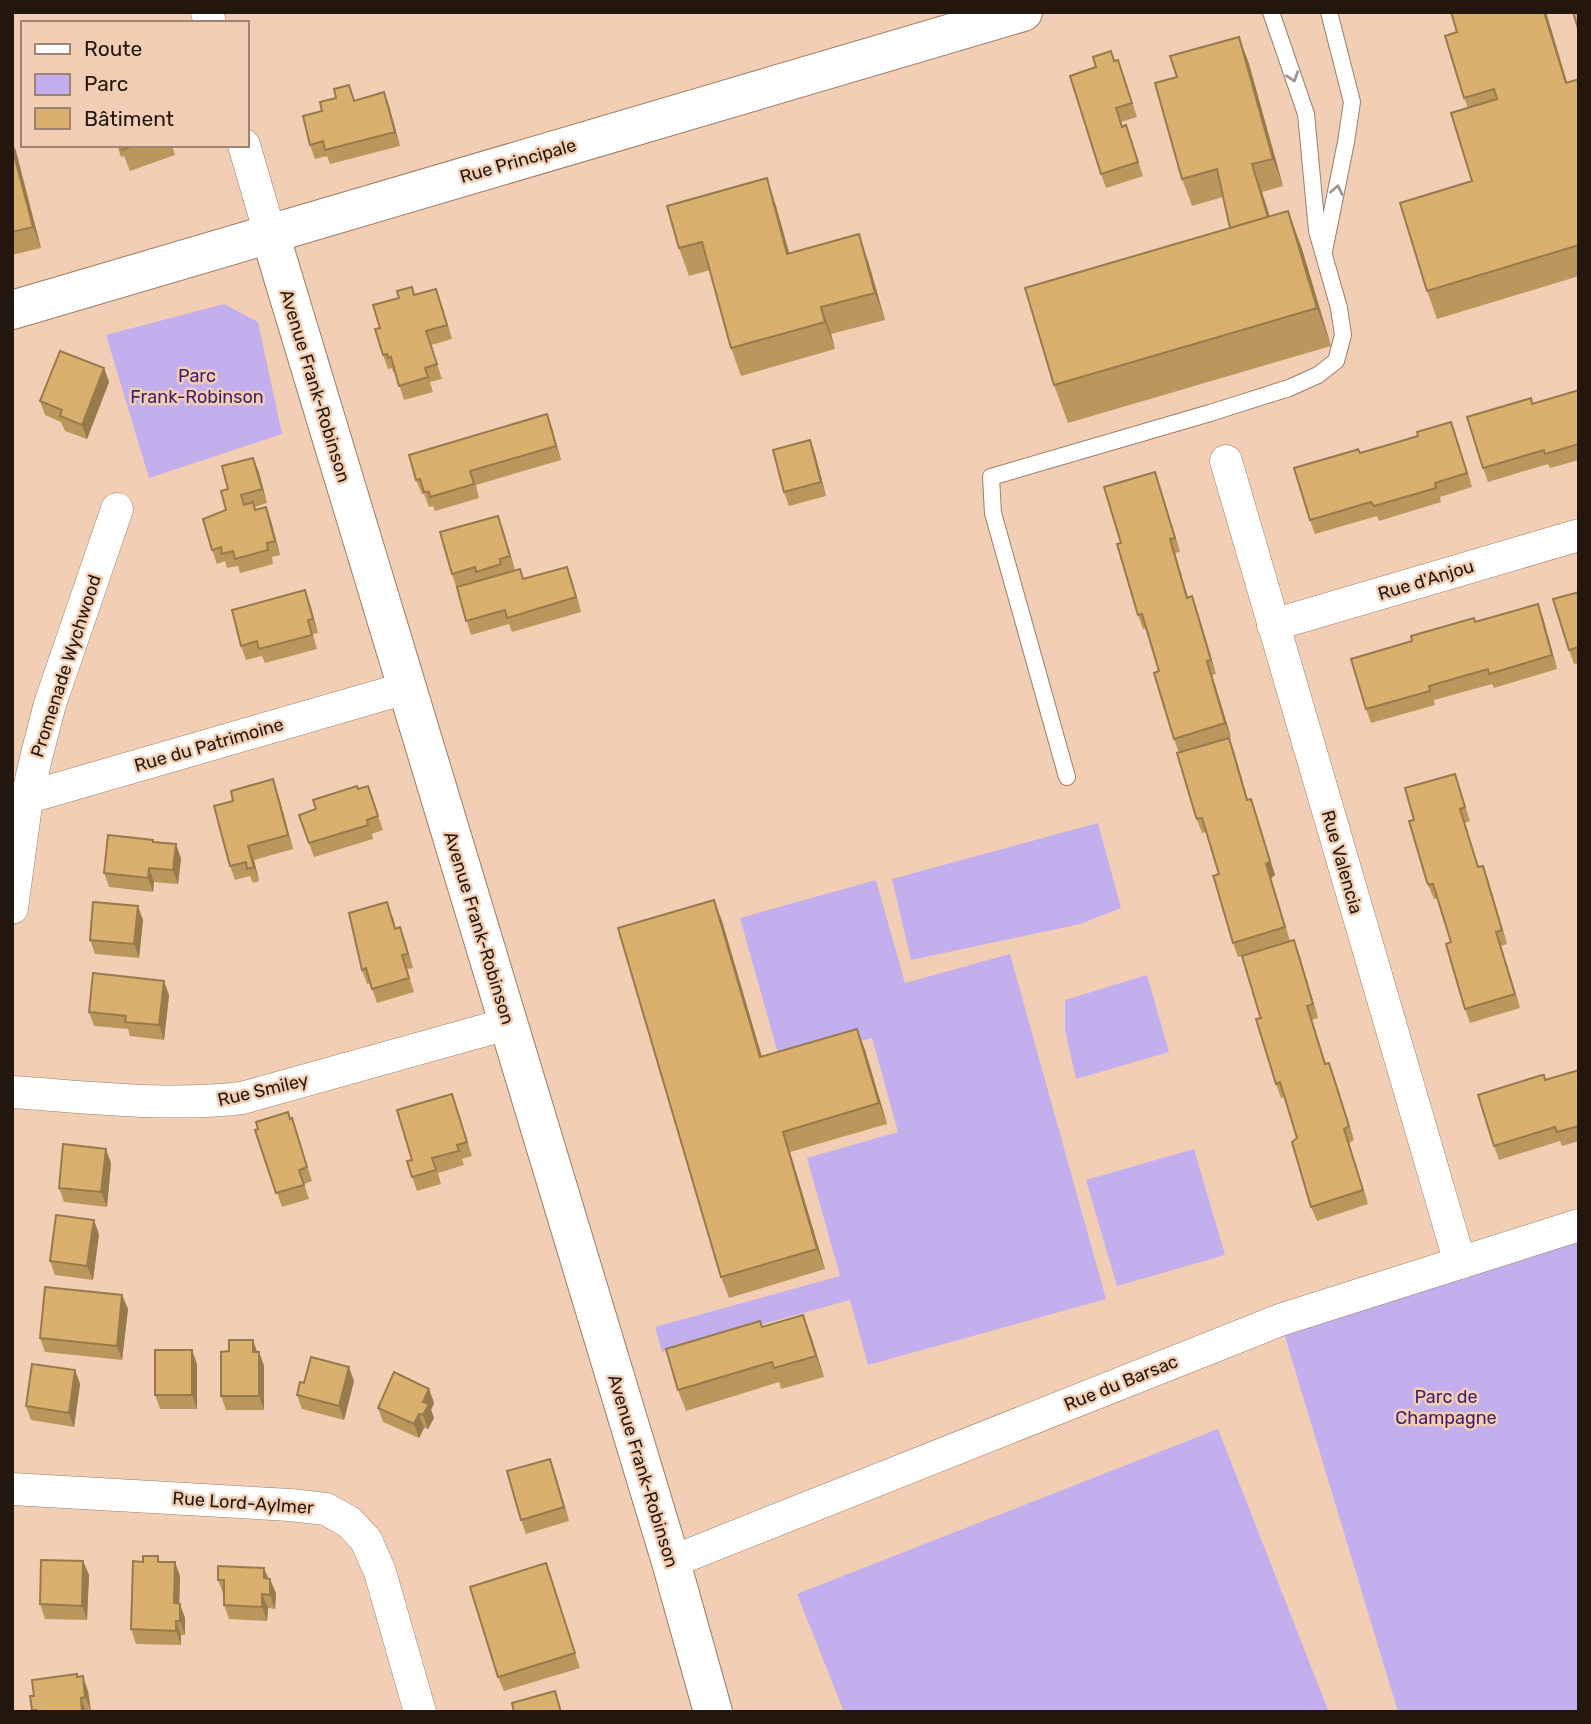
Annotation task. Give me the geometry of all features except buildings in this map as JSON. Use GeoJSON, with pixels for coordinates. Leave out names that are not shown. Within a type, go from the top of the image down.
{"type":"FeatureCollection","features":[{"type":"Feature","properties":{"kind":"main road","name":"Rue Principale"},"geometry":{"type":"LineString","coordinates":[[12,310],[270,234],[967,20],[1023,12]]}},
{"type":"Feature","properties":{"kind":"main road","name":"Avenue Frank-Robinson"},"geometry":{"type":"LineString","coordinates":[[270,234],[671,1562],[713,1712]]}},
{"type":"Feature","properties":{"kind":"street","name":"Avenue Frank-Robinson"},"geometry":{"type":"LineString","coordinates":[[245,147],[270,234]]}},
{"type":"Feature","properties":{"kind":"street","name":"Rue Valencia"},"geometry":{"type":"LineString","coordinates":[[1226,461],[1460,1263]]}},
{"type":"Feature","properties":{"kind":"street","name":"Promenade Wychwood"},"geometry":{"type":"LineString","coordinates":[[12,908],[20,800],[117,509]]}},
{"type":"Feature","properties":{"kind":"street","name":"Rue d'Anjou"},"geometry":{"type":"LineString","coordinates":[[1273,625],[1579,535]]}},
{"type":"Feature","properties":{"kind":"street","name":"Rue du Patrimoine"},"geometry":{"type":"LineString","coordinates":[[20,800],[406,688]]}},
{"type":"Feature","properties":{"kind":"street","name":"Rue Smiley"},"geometry":{"type":"LineString","coordinates":[[12,1092],[180,1102],[242,1098],[508,1024]]}},
{"type":"Feature","properties":{"kind":"street","name":"Rue du Barsac"},"geometry":{"type":"LineString","coordinates":[[671,1562],[1280,1320],[1579,1226]]}},
{"type":"Feature","properties":{"kind":"street","name":"Rue Lord-Aylmer"},"geometry":{"type":"LineString","coordinates":[[12,1489],[290,1504],[326,1509],[349,1522],[366,1540],[380,1572],[420,1712]]}},
{"type":"Feature","properties":{"kind":"lane"},"geometry":{"type":"LineString","coordinates":[[1067,777],[993,513],[991,477],[1289,388],[1318,375],[1336,360],[1343,335],[1339,308],[1317,231],[1306,114],[1271,12]]}},
{"type":"Feature","properties":{"kind":"lane"},"geometry":{"type":"LineString","coordinates":[[1322,256],[1344,155],[1352,102],[1329,12]]}},
{"type":"Feature","properties":{"kind":"green space","name":"Parc Frank-Robinson"},"geometry":{"type":"Polygon","coordinates":[[[224,304],[258,322],[282,434],[149,478],[106,335],[224,304]]]}},
{"type":"Feature","properties":{"kind":"green space"},"geometry":{"type":"Polygon","coordinates":[[[1098,823],[1121,908],[1080,924],[911,960],[892,879],[1098,823]]]}},
{"type":"Feature","properties":{"kind":"green space"},"geometry":{"type":"Polygon","coordinates":[[[876,880],[905,983],[1010,954],[1106,1299],[868,1365],[850,1300],[662,1352],[655,1327],[840,1276],[807,1158],[898,1132],[872,1038],[781,1064],[740,918],[876,880]]]}},
{"type":"Feature","properties":{"kind":"green space"},"geometry":{"type":"Polygon","coordinates":[[[1147,975],[1169,1052],[1076,1079],[1065,1030],[1065,1000],[1147,975]]]}},
{"type":"Feature","properties":{"kind":"green space"},"geometry":{"type":"Polygon","coordinates":[[[1194,1149],[1225,1255],[1117,1286],[1086,1180],[1194,1149]]]}},
{"type":"Feature","properties":{"kind":"green space","name":"Parc de Champagne"},"geometry":{"type":"Polygon","coordinates":[[[1579,1225],[1579,1712],[1398,1712],[1280,1320],[1579,1225]]]}},
{"type":"Feature","properties":{"kind":"green space"},"geometry":{"type":"Polygon","coordinates":[[[1218,1429],[1328,1710],[844,1712],[797,1594],[1218,1429]]]}}]}
